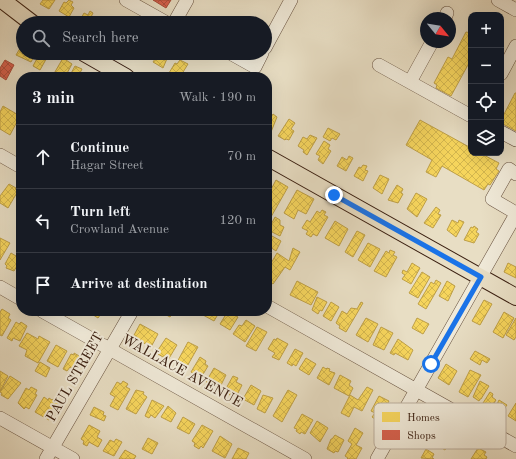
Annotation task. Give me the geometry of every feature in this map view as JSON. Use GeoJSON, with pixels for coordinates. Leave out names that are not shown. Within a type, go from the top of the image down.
{"type":"FeatureCollection","features":[{"type":"Feature","properties":{"kind":"main road"},"geometry":{"type":"LineString","coordinates":[[2,0],[23,16]]}},
{"type":"Feature","properties":{"kind":"main road"},"geometry":{"type":"LineString","coordinates":[[0,6],[19,16]]}},
{"type":"Feature","properties":{"kind":"main road"},"geometry":{"type":"LineString","coordinates":[[96,60],[117,72]]}},
{"type":"Feature","properties":{"kind":"main road"},"geometry":{"type":"LineString","coordinates":[[272,160],[516,297]]}},
{"type":"Feature","properties":{"kind":"street"},"geometry":{"type":"LineString","coordinates":[[126,0],[155,16]]}},
{"type":"Feature","properties":{"kind":"street"},"geometry":{"type":"LineString","coordinates":[[183,16],[187,0]]}},
{"type":"Feature","properties":{"kind":"street"},"geometry":{"type":"LineString","coordinates":[[272,35],[291,0]]}},
{"type":"Feature","properties":{"kind":"street"},"geometry":{"type":"LineString","coordinates":[[498,0],[516,10]]}},
{"type":"Feature","properties":{"kind":"street"},"geometry":{"type":"LineString","coordinates":[[504,68],[516,46]]}},
{"type":"Feature","properties":{"kind":"street"},"geometry":{"type":"LineString","coordinates":[[410,82],[429,48]]}},
{"type":"Feature","properties":{"kind":"street"},"geometry":{"type":"LineString","coordinates":[[242,60],[255,67],[258,60]]}},
{"type":"Feature","properties":{"kind":"street"},"geometry":{"type":"LineString","coordinates":[[379,65],[468,114]]}},
{"type":"Feature","properties":{"kind":"street"},"geometry":{"type":"LineString","coordinates":[[504,134],[516,140]]}},
{"type":"Feature","properties":{"kind":"street"},"geometry":{"type":"LineString","coordinates":[[0,155],[16,164]]}},
{"type":"Feature","properties":{"kind":"street"},"geometry":{"type":"LineString","coordinates":[[408,403],[516,214],[492,199],[509,169],[516,174]]}},
{"type":"Feature","properties":{"kind":"street"},"geometry":{"type":"LineString","coordinates":[[0,287],[16,296]]}},
{"type":"Feature","properties":{"kind":"street"},"geometry":{"type":"LineString","coordinates":[[272,309],[441,403]]}},
{"type":"Feature","properties":{"kind":"street","name":"WALLACE AVENUE"},"geometry":{"type":"LineString","coordinates":[[51,316],[305,459]]}},
{"type":"Feature","properties":{"kind":"street","name":"PAUL STREET"},"geometry":{"type":"LineString","coordinates":[[46,459],[129,316]]}},
{"type":"Feature","properties":{"kind":"street"},"geometry":{"type":"LineString","coordinates":[[0,418],[73,459]]}},
{"type":"Feature","properties":{"kind":"street"},"geometry":{"type":"LineString","coordinates":[[506,440],[516,446]]}},
{"type":"Feature","properties":{"kind":"street"},"geometry":{"type":"LineString","coordinates":[[377,459],[383,449]]}},
{"type":"Feature","properties":{"kind":"building: Homes"},"geometry":{"type":"Polygon","coordinates":[[[43,0],[55,0],[49,9],[40,4],[43,0]]]}},
{"type":"Feature","properties":{"kind":"building: Homes"},"geometry":{"type":"Polygon","coordinates":[[[69,0],[73,2],[71,5],[74,8],[70,16],[59,11],[64,2],[66,3],[69,0]]]}},
{"type":"Feature","properties":{"kind":"building: Homes"},"geometry":{"type":"Polygon","coordinates":[[[90,11],[93,13],[92,16],[82,16],[84,13],[88,15],[90,11]]]}},
{"type":"Feature","properties":{"kind":"building: Homes"},"geometry":{"type":"Polygon","coordinates":[[[466,32],[468,32],[468,65],[451,96],[436,88],[437,85],[434,83],[448,57],[452,59],[466,32]]]}},
{"type":"Feature","properties":{"kind":"building: Homes"},"geometry":{"type":"Polygon","coordinates":[[[36,60],[46,60],[40,70],[33,66],[36,60]]]}},
{"type":"Feature","properties":{"kind":"building: Homes"},"geometry":{"type":"Polygon","coordinates":[[[62,60],[66,60],[72,64],[68,72],[55,72],[62,60]]]}},
{"type":"Feature","properties":{"kind":"building: Homes"},"geometry":{"type":"Polygon","coordinates":[[[154,60],[166,60],[163,68],[153,62],[154,60]]]}},
{"type":"Feature","properties":{"kind":"building: Homes"},"geometry":{"type":"Polygon","coordinates":[[[180,60],[188,64],[183,72],[170,72],[175,63],[177,64],[180,60]]]}},
{"type":"Feature","properties":{"kind":"building: Homes"},"geometry":{"type":"Polygon","coordinates":[[[75,66],[82,69],[80,72],[72,72],[75,66]]]}},
{"type":"Feature","properties":{"kind":"building: Homes"},"geometry":{"type":"Polygon","coordinates":[[[516,93],[516,131],[504,125],[504,114],[516,93]]]}},
{"type":"Feature","properties":{"kind":"building: Homes"},"geometry":{"type":"Polygon","coordinates":[[[3,106],[16,114],[16,124],[10,135],[0,129],[0,112],[3,106]]]}},
{"type":"Feature","properties":{"kind":"building: Homes"},"geometry":{"type":"Polygon","coordinates":[[[273,114],[277,117],[272,130],[273,114]]]}},
{"type":"Feature","properties":{"kind":"building: Homes"},"geometry":{"type":"Polygon","coordinates":[[[289,119],[295,123],[291,129],[294,131],[289,140],[285,140],[278,136],[289,119]]]}},
{"type":"Feature","properties":{"kind":"building: Homes"},"geometry":{"type":"Polygon","coordinates":[[[420,120],[468,146],[468,156],[486,156],[499,163],[496,169],[499,171],[490,185],[488,184],[484,190],[442,166],[436,177],[426,172],[432,160],[406,145],[420,120]]]}},
{"type":"Feature","properties":{"kind":"building: Homes"},"geometry":{"type":"Polygon","coordinates":[[[328,128],[340,134],[336,140],[332,138],[330,141],[323,137],[328,128]]]}},
{"type":"Feature","properties":{"kind":"building: Homes"},"geometry":{"type":"Polygon","coordinates":[[[310,135],[317,138],[307,155],[303,152],[304,150],[298,146],[303,137],[307,139],[310,135]]]}},
{"type":"Feature","properties":{"kind":"building: Homes"},"geometry":{"type":"Polygon","coordinates":[[[324,141],[330,145],[328,149],[331,151],[323,164],[318,160],[320,156],[316,154],[324,141]]]}},
{"type":"Feature","properties":{"kind":"building: Homes"},"geometry":{"type":"Polygon","coordinates":[[[349,156],[353,158],[346,171],[337,166],[342,157],[347,160],[349,156]]]}},
{"type":"Feature","properties":{"kind":"building: Homes"},"geometry":{"type":"Polygon","coordinates":[[[363,165],[367,166],[365,170],[368,171],[363,181],[354,176],[359,167],[361,168],[363,165]]]}},
{"type":"Feature","properties":{"kind":"building: Homes"},"geometry":{"type":"Polygon","coordinates":[[[380,175],[389,179],[382,194],[373,188],[380,175]]]}},
{"type":"Feature","properties":{"kind":"building: Homes"},"geometry":{"type":"Polygon","coordinates":[[[276,180],[288,187],[272,215],[272,188],[276,180]]]}},
{"type":"Feature","properties":{"kind":"building: Homes"},"geometry":{"type":"Polygon","coordinates":[[[9,184],[16,188],[16,194],[8,208],[0,203],[0,196],[9,184]]]}},
{"type":"Feature","properties":{"kind":"building: Homes"},"geometry":{"type":"Polygon","coordinates":[[[397,185],[403,189],[401,193],[403,194],[398,203],[388,200],[397,185]]]}},
{"type":"Feature","properties":{"kind":"building: Homes"},"geometry":{"type":"Polygon","coordinates":[[[297,190],[314,199],[306,214],[298,210],[294,219],[284,213],[297,190]]]}},
{"type":"Feature","properties":{"kind":"building: Homes"},"geometry":{"type":"Polygon","coordinates":[[[416,193],[427,199],[417,217],[407,209],[416,193]]]}},
{"type":"Feature","properties":{"kind":"building: Homes"},"geometry":{"type":"Polygon","coordinates":[[[436,207],[440,210],[438,214],[441,215],[433,228],[424,223],[436,207]]]}},
{"type":"Feature","properties":{"kind":"building: Homes"},"geometry":{"type":"Polygon","coordinates":[[[322,210],[326,212],[324,215],[328,217],[317,236],[313,234],[311,237],[306,234],[308,231],[302,228],[307,220],[310,222],[317,211],[320,213],[322,210]]]}},
{"type":"Feature","properties":{"kind":"building: Homes"},"geometry":{"type":"Polygon","coordinates":[[[275,217],[280,220],[280,225],[284,227],[280,236],[272,232],[272,223],[275,217]]]}},
{"type":"Feature","properties":{"kind":"building: Homes"},"geometry":{"type":"Polygon","coordinates":[[[452,220],[458,223],[459,220],[464,222],[456,237],[447,230],[452,220]]]}},
{"type":"Feature","properties":{"kind":"building: Homes"},"geometry":{"type":"Polygon","coordinates":[[[335,221],[348,229],[339,246],[325,238],[335,221]]]}},
{"type":"Feature","properties":{"kind":"building: Homes"},"geometry":{"type":"Polygon","coordinates":[[[474,226],[478,229],[476,232],[479,234],[474,243],[464,240],[471,227],[473,228],[474,226]]]}},
{"type":"Feature","properties":{"kind":"building: Homes"},"geometry":{"type":"Polygon","coordinates":[[[357,231],[365,235],[353,257],[345,252],[357,231]]]}},
{"type":"Feature","properties":{"kind":"building: Homes"},"geometry":{"type":"Polygon","coordinates":[[[272,236],[281,241],[276,251],[272,248],[272,236]]]}},
{"type":"Feature","properties":{"kind":"building: Homes"},"geometry":{"type":"Polygon","coordinates":[[[0,238],[10,243],[0,260],[0,238]]]}},
{"type":"Feature","properties":{"kind":"building: Homes"},"geometry":{"type":"Polygon","coordinates":[[[368,243],[380,249],[370,267],[358,260],[368,243]]]}},
{"type":"Feature","properties":{"kind":"building: Homes"},"geometry":{"type":"Polygon","coordinates":[[[293,248],[300,252],[290,270],[285,267],[272,283],[272,262],[277,253],[289,261],[293,248]]]}},
{"type":"Feature","properties":{"kind":"building: Homes"},"geometry":{"type":"Polygon","coordinates":[[[390,250],[395,252],[393,255],[397,257],[386,277],[374,271],[386,251],[389,253],[390,250]]]}},
{"type":"Feature","properties":{"kind":"building: Homes"},"geometry":{"type":"Polygon","coordinates":[[[11,253],[16,256],[16,268],[14,271],[6,268],[7,266],[5,264],[11,253]]]}},
{"type":"Feature","properties":{"kind":"building: Homes"},"geometry":{"type":"Polygon","coordinates":[[[412,263],[420,268],[411,284],[402,279],[405,275],[402,273],[403,270],[407,272],[412,263]]]}},
{"type":"Feature","properties":{"kind":"building: Homes"},"geometry":{"type":"Polygon","coordinates":[[[508,263],[516,267],[516,278],[504,272],[508,263]]]}},
{"type":"Feature","properties":{"kind":"building: Homes"},"geometry":{"type":"Polygon","coordinates":[[[422,272],[430,277],[418,298],[409,293],[422,272]]]}},
{"type":"Feature","properties":{"kind":"building: Homes"},"geometry":{"type":"Polygon","coordinates":[[[436,280],[441,283],[426,309],[418,304],[431,282],[434,284],[436,280]]]}},
{"type":"Feature","properties":{"kind":"building: Homes"},"geometry":{"type":"Polygon","coordinates":[[[297,281],[318,292],[311,305],[290,295],[297,281]]]}},
{"type":"Feature","properties":{"kind":"building: Homes"},"geometry":{"type":"Polygon","coordinates":[[[447,281],[455,286],[448,301],[439,296],[447,281]]]}},
{"type":"Feature","properties":{"kind":"building: Homes"},"geometry":{"type":"Polygon","coordinates":[[[317,297],[327,302],[322,311],[320,310],[318,314],[312,310],[317,297]]]}},
{"type":"Feature","properties":{"kind":"building: Homes"},"geometry":{"type":"Polygon","coordinates":[[[484,300],[492,304],[480,325],[472,321],[484,300]]]}},
{"type":"Feature","properties":{"kind":"building: Homes"},"geometry":{"type":"Polygon","coordinates":[[[331,302],[339,307],[331,321],[323,316],[331,302]]]}},
{"type":"Feature","properties":{"kind":"building: Homes"},"geometry":{"type":"Polygon","coordinates":[[[361,302],[363,303],[346,332],[339,328],[340,326],[336,323],[342,311],[347,314],[351,308],[357,309],[361,302]]]}},
{"type":"Feature","properties":{"kind":"building: Homes"},"geometry":{"type":"Polygon","coordinates":[[[2,309],[10,314],[8,318],[11,320],[2,336],[0,335],[0,312],[2,309]]]}},
{"type":"Feature","properties":{"kind":"building: Homes"},"geometry":{"type":"Polygon","coordinates":[[[504,312],[514,318],[503,338],[493,332],[504,312]]]}},
{"type":"Feature","properties":{"kind":"building: Homes"},"geometry":{"type":"Polygon","coordinates":[[[205,316],[217,316],[214,321],[205,316]]]}},
{"type":"Feature","properties":{"kind":"building: Homes"},"geometry":{"type":"Polygon","coordinates":[[[225,316],[238,317],[230,330],[220,324],[225,316]]]}},
{"type":"Feature","properties":{"kind":"building: Homes"},"geometry":{"type":"Polygon","coordinates":[[[366,318],[378,324],[368,342],[356,335],[366,318]]]}},
{"type":"Feature","properties":{"kind":"building: Homes"},"geometry":{"type":"Polygon","coordinates":[[[417,318],[429,324],[423,334],[412,328],[417,318]]]}},
{"type":"Feature","properties":{"kind":"building: Homes"},"geometry":{"type":"Polygon","coordinates":[[[516,318],[516,337],[514,340],[506,335],[516,318]]]}},
{"type":"Feature","properties":{"kind":"building: Homes"},"geometry":{"type":"Polygon","coordinates":[[[246,320],[255,326],[245,342],[233,334],[239,325],[242,326],[246,320]]]}},
{"type":"Feature","properties":{"kind":"building: Homes"},"geometry":{"type":"Polygon","coordinates":[[[16,322],[19,324],[21,322],[27,326],[20,341],[13,338],[12,341],[7,338],[16,322]]]}},
{"type":"Feature","properties":{"kind":"building: Homes"},"geometry":{"type":"Polygon","coordinates":[[[140,324],[158,334],[151,347],[133,337],[140,324]]]}},
{"type":"Feature","properties":{"kind":"building: Homes"},"geometry":{"type":"Polygon","coordinates":[[[257,327],[267,332],[256,351],[246,346],[257,327]]]}},
{"type":"Feature","properties":{"kind":"building: Homes"},"geometry":{"type":"Polygon","coordinates":[[[381,327],[393,333],[384,350],[373,345],[381,327]]]}},
{"type":"Feature","properties":{"kind":"building: Homes"},"geometry":{"type":"Polygon","coordinates":[[[27,333],[38,339],[39,336],[50,342],[38,363],[25,356],[27,350],[19,346],[27,333]]]}},
{"type":"Feature","properties":{"kind":"building: Homes"},"geometry":{"type":"Polygon","coordinates":[[[166,338],[177,345],[168,360],[158,354],[158,350],[166,338]]]}},
{"type":"Feature","properties":{"kind":"building: Homes"},"geometry":{"type":"Polygon","coordinates":[[[277,338],[288,344],[279,360],[272,357],[275,353],[268,349],[274,339],[276,340],[277,338]]]}},
{"type":"Feature","properties":{"kind":"building: Homes"},"geometry":{"type":"Polygon","coordinates":[[[398,339],[413,350],[408,360],[395,353],[394,355],[390,353],[398,339]]]}},
{"type":"Feature","properties":{"kind":"building: Homes"},"geometry":{"type":"Polygon","coordinates":[[[188,342],[198,347],[185,370],[176,364],[188,342]]]}},
{"type":"Feature","properties":{"kind":"building: Homes"},"geometry":{"type":"Polygon","coordinates":[[[56,345],[67,351],[58,367],[47,361],[56,345]]]}},
{"type":"Feature","properties":{"kind":"building: Homes"},"geometry":{"type":"Polygon","coordinates":[[[295,349],[303,353],[296,366],[293,364],[292,366],[287,363],[295,349]]]}},
{"type":"Feature","properties":{"kind":"building: Homes"},"geometry":{"type":"Polygon","coordinates":[[[475,351],[490,359],[487,363],[482,360],[480,365],[470,359],[475,351]]]}},
{"type":"Feature","properties":{"kind":"building: Homes"},"geometry":{"type":"Polygon","coordinates":[[[74,353],[81,357],[75,370],[70,367],[67,371],[63,369],[71,354],[74,355],[74,353]]]}},
{"type":"Feature","properties":{"kind":"building: Homes"},"geometry":{"type":"Polygon","coordinates":[[[200,357],[206,361],[205,364],[208,366],[202,376],[199,375],[198,377],[191,372],[200,357]]]}},
{"type":"Feature","properties":{"kind":"building: Homes"},"geometry":{"type":"Polygon","coordinates":[[[306,358],[316,364],[309,375],[299,369],[306,358]]]}},
{"type":"Feature","properties":{"kind":"building: Homes"},"geometry":{"type":"Polygon","coordinates":[[[40,362],[50,368],[46,377],[35,371],[40,362]]]}},
{"type":"Feature","properties":{"kind":"building: Homes"},"geometry":{"type":"Polygon","coordinates":[[[446,364],[457,371],[449,385],[438,378],[446,364]]]}},
{"type":"Feature","properties":{"kind":"building: Homes"},"geometry":{"type":"Polygon","coordinates":[[[323,367],[330,369],[329,371],[335,373],[329,385],[317,378],[323,367]]]}},
{"type":"Feature","properties":{"kind":"building: Homes"},"geometry":{"type":"Polygon","coordinates":[[[214,368],[226,375],[220,387],[206,382],[214,368]]]}},
{"type":"Feature","properties":{"kind":"building: Homes"},"geometry":{"type":"Polygon","coordinates":[[[470,370],[481,375],[468,397],[459,392],[470,370]]]}},
{"type":"Feature","properties":{"kind":"building: Homes"},"geometry":{"type":"Polygon","coordinates":[[[0,371],[8,376],[0,391],[0,371]]]}},
{"type":"Feature","properties":{"kind":"building: Homes"},"geometry":{"type":"Polygon","coordinates":[[[340,375],[351,381],[349,385],[353,388],[349,396],[334,388],[340,375]]]}},
{"type":"Feature","properties":{"kind":"building: Homes"},"geometry":{"type":"Polygon","coordinates":[[[10,376],[21,383],[8,399],[1,395],[2,393],[0,392],[10,376]]]}},
{"type":"Feature","properties":{"kind":"building: Homes"},"geometry":{"type":"Polygon","coordinates":[[[233,376],[238,378],[236,382],[242,385],[237,395],[231,392],[230,395],[224,392],[233,376]]]}},
{"type":"Feature","properties":{"kind":"building: Homes"},"geometry":{"type":"Polygon","coordinates":[[[123,381],[128,384],[126,387],[130,389],[118,410],[110,406],[115,397],[110,394],[117,382],[121,384],[123,381]]]}},
{"type":"Feature","properties":{"kind":"building: Homes"},"geometry":{"type":"Polygon","coordinates":[[[480,381],[489,386],[479,401],[473,397],[480,381]]]}},
{"type":"Feature","properties":{"kind":"building: Homes"},"geometry":{"type":"Polygon","coordinates":[[[251,385],[261,391],[254,405],[243,399],[251,385]]]}},
{"type":"Feature","properties":{"kind":"building: Homes"},"geometry":{"type":"Polygon","coordinates":[[[31,387],[37,390],[35,394],[37,395],[29,409],[26,407],[24,409],[18,403],[26,388],[29,390],[31,387]]]}},
{"type":"Feature","properties":{"kind":"building: Homes"},"geometry":{"type":"Polygon","coordinates":[[[367,387],[373,390],[362,411],[354,407],[349,417],[341,413],[350,395],[358,400],[367,387]]]}},
{"type":"Feature","properties":{"kind":"building: Homes"},"geometry":{"type":"Polygon","coordinates":[[[136,390],[144,392],[143,394],[147,397],[136,414],[126,409],[136,390]]]}},
{"type":"Feature","properties":{"kind":"building: Homes"},"geometry":{"type":"Polygon","coordinates":[[[288,390],[297,395],[282,422],[273,416],[288,390]]]}},
{"type":"Feature","properties":{"kind":"building: Homes"},"geometry":{"type":"Polygon","coordinates":[[[490,392],[493,394],[492,397],[496,400],[494,403],[483,403],[490,392]]]}},
{"type":"Feature","properties":{"kind":"building: Homes"},"geometry":{"type":"Polygon","coordinates":[[[263,395],[273,398],[265,413],[257,409],[263,395]]]}},
{"type":"Feature","properties":{"kind":"building: Homes"},"geometry":{"type":"Polygon","coordinates":[[[379,396],[389,401],[388,403],[375,403],[379,396]]]}},
{"type":"Feature","properties":{"kind":"building: Homes"},"geometry":{"type":"Polygon","coordinates":[[[44,397],[48,400],[49,398],[59,402],[49,420],[35,412],[44,397]]]}},
{"type":"Feature","properties":{"kind":"building: Homes"},"geometry":{"type":"Polygon","coordinates":[[[152,400],[164,406],[155,418],[151,415],[149,418],[145,416],[152,400]]]}},
{"type":"Feature","properties":{"kind":"building: Homes"},"geometry":{"type":"Polygon","coordinates":[[[516,403],[516,421],[508,416],[516,403]]]}},
{"type":"Feature","properties":{"kind":"building: Homes"},"geometry":{"type":"Polygon","coordinates":[[[374,405],[374,412],[371,411],[374,405]]]}},
{"type":"Feature","properties":{"kind":"building: Homes"},"geometry":{"type":"Polygon","coordinates":[[[168,406],[176,413],[171,422],[161,417],[168,406]]]}},
{"type":"Feature","properties":{"kind":"building: Homes"},"geometry":{"type":"Polygon","coordinates":[[[94,407],[104,412],[103,415],[106,416],[104,421],[90,415],[94,407]]]}},
{"type":"Feature","properties":{"kind":"building: Homes"},"geometry":{"type":"Polygon","coordinates":[[[302,414],[313,420],[305,434],[301,432],[300,434],[296,431],[297,429],[294,428],[302,414]]]}},
{"type":"Feature","properties":{"kind":"building: Homes"},"geometry":{"type":"Polygon","coordinates":[[[183,417],[195,424],[189,434],[177,428],[183,417]]]}},
{"type":"Feature","properties":{"kind":"building: Homes"},"geometry":{"type":"Polygon","coordinates":[[[317,421],[328,428],[320,442],[310,433],[317,421]]]}},
{"type":"Feature","properties":{"kind":"building: Homes"},"geometry":{"type":"Polygon","coordinates":[[[89,425],[100,431],[97,437],[102,440],[98,447],[89,442],[87,446],[83,444],[84,441],[81,439],[89,425]]]}},
{"type":"Feature","properties":{"kind":"building: Homes"},"geometry":{"type":"Polygon","coordinates":[[[202,425],[213,431],[203,448],[201,446],[199,449],[194,446],[195,443],[192,441],[202,425]]]}},
{"type":"Feature","properties":{"kind":"building: Homes"},"geometry":{"type":"Polygon","coordinates":[[[355,428],[363,433],[356,445],[362,448],[356,459],[347,459],[348,458],[345,456],[352,444],[348,441],[355,428]]]}},
{"type":"Feature","properties":{"kind":"building: Homes"},"geometry":{"type":"Polygon","coordinates":[[[335,435],[344,440],[338,452],[335,451],[334,453],[327,449],[331,439],[335,435]]]}},
{"type":"Feature","properties":{"kind":"building: Homes"},"geometry":{"type":"Polygon","coordinates":[[[220,436],[232,444],[225,458],[212,451],[220,436]]]}},
{"type":"Feature","properties":{"kind":"building: Homes"},"geometry":{"type":"Polygon","coordinates":[[[148,438],[158,443],[152,454],[142,449],[148,438]]]}},
{"type":"Feature","properties":{"kind":"building: Homes"},"geometry":{"type":"Polygon","coordinates":[[[116,439],[122,442],[114,456],[103,451],[110,440],[114,442],[116,439]]]}},
{"type":"Feature","properties":{"kind":"building: Homes"},"geometry":{"type":"Polygon","coordinates":[[[238,448],[249,453],[246,459],[232,459],[238,448]]]}},
{"type":"Feature","properties":{"kind":"building: Homes"},"geometry":{"type":"Polygon","coordinates":[[[426,449],[434,454],[432,458],[434,459],[421,458],[426,449]]]}},
{"type":"Feature","properties":{"kind":"building: Homes"},"geometry":{"type":"Polygon","coordinates":[[[477,449],[486,452],[484,455],[487,457],[486,459],[471,459],[477,449]]]}},
{"type":"Feature","properties":{"kind":"building: Homes"},"geometry":{"type":"Polygon","coordinates":[[[125,450],[136,456],[134,459],[119,459],[125,450]]]}},
{"type":"Feature","properties":{"kind":"building: Shops"},"geometry":{"type":"Polygon","coordinates":[[[153,0],[171,0],[166,8],[153,0]]]}},
{"type":"Feature","properties":{"kind":"building: Shops"},"geometry":{"type":"Polygon","coordinates":[[[5,60],[14,65],[6,80],[0,76],[0,68],[5,60]]]}},
{"type":"Feature","properties":{"kind":"route"},"geometry":{"type":"LineString","coordinates":[[334,195],[481,277],[431,364]]}}]}
